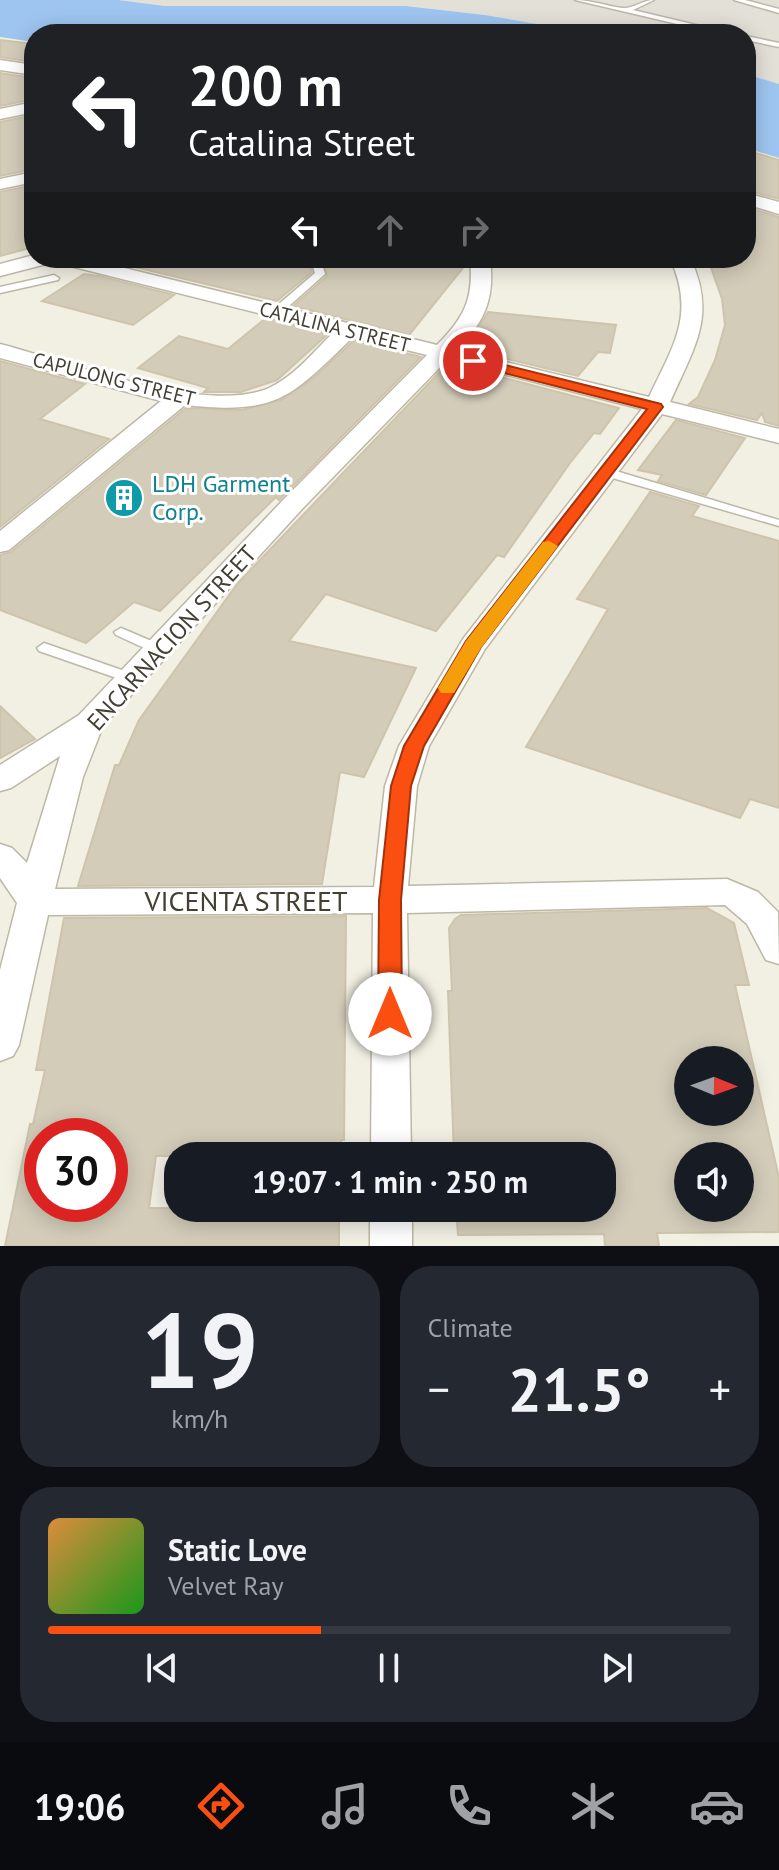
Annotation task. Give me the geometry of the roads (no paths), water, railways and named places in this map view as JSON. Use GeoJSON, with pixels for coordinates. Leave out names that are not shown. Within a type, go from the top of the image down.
{"type":"FeatureCollection","features":[{"type":"Feature","properties":{"kind":"street"},"geometry":{"type":"LineString","coordinates":[[0,65],[24,69]]}},
{"type":"Feature","properties":{"kind":"street"},"geometry":{"type":"LineString","coordinates":[[0,114],[24,109]]}},
{"type":"Feature","properties":{"kind":"street"},"geometry":{"type":"LineString","coordinates":[[0,184],[24,179]]}},
{"type":"Feature","properties":{"kind":"street"},"geometry":{"type":"LineString","coordinates":[[756,201],[779,208]]}},
{"type":"Feature","properties":{"kind":"street"},"geometry":{"type":"LineString","coordinates":[[0,270],[24,264]]}},
{"type":"Feature","properties":{"kind":"street","name":"CATALINA STREET"},"geometry":{"type":"LineString","coordinates":[[57,268],[276,312],[779,436]]}},
{"type":"Feature","properties":{"kind":"street","name":"ENCARNACION STREET"},"geometry":{"type":"LineString","coordinates":[[0,1045],[67,777],[90,722],[294,503],[469,325],[483,286],[481,268]]}},
{"type":"Feature","properties":{"kind":"street"},"geometry":{"type":"LineString","coordinates":[[391,1142],[390,900],[401,786],[414,746],[473,645],[656,407],[688,337],[694,307],[685,268]]}},
{"type":"Feature","properties":{"kind":"street","name":"CAPULONG STREET"},"geometry":{"type":"LineString","coordinates":[[0,351],[179,398],[234,402],[273,394],[286,387],[348,330]]}},
{"type":"Feature","properties":{"kind":"street"},"geometry":{"type":"LineString","coordinates":[[0,544],[179,398]]}},
{"type":"Feature","properties":{"kind":"street"},"geometry":{"type":"LineString","coordinates":[[0,780],[90,722]]}},
{"type":"Feature","properties":{"kind":"street"},"geometry":{"type":"LineString","coordinates":[[0,857],[18,875],[34,902]]}},
{"type":"Feature","properties":{"kind":"street","name":"VICENTA STREET"},"geometry":{"type":"LineString","coordinates":[[34,902],[390,900],[727,892],[745,898],[768,924],[779,950]]}},
{"type":"Feature","properties":{"kind":"street"},"geometry":{"type":"LineString","coordinates":[[391,1222],[391,1246]]}},
{"type":"Feature","properties":{"kind":"lane"},"geometry":{"type":"LineString","coordinates":[[578,0],[685,24]]}},
{"type":"Feature","properties":{"kind":"lane"},"geometry":{"type":"LineString","coordinates":[[626,11],[651,0]]}},
{"type":"Feature","properties":{"kind":"lane"},"geometry":{"type":"LineString","coordinates":[[737,0],[779,11]]}},
{"type":"Feature","properties":{"kind":"lane"},"geometry":{"type":"LineString","coordinates":[[756,40],[779,45]]}},
{"type":"Feature","properties":{"kind":"lane"},"geometry":{"type":"LineString","coordinates":[[0,290],[57,268]]}},
{"type":"Feature","properties":{"kind":"lane"},"geometry":{"type":"LineString","coordinates":[[276,312],[320,274],[318,268]]}},
{"type":"Feature","properties":{"kind":"lane"},"geometry":{"type":"LineString","coordinates":[[606,472],[777,523]]}},
{"type":"Feature","properties":{"kind":"lane"},"geometry":{"type":"LineString","coordinates":[[121,632],[158,649]]}},
{"type":"Feature","properties":{"kind":"lane"},"geometry":{"type":"LineString","coordinates":[[44,648],[131,678]]}},
{"type":"Feature","properties":{"kind":"water"},"geometry":{"type":"Polygon","coordinates":[[[0,0],[119,0],[165,6],[406,6],[538,24],[24,24],[24,41],[0,37],[0,0]]]}},
{"type":"Feature","properties":{"kind":"water"},"geometry":{"type":"Polygon","coordinates":[[[756,77],[779,84],[779,158],[756,151],[756,77]]]}},
{"type":"Feature","properties":{"kind":"place","name":"LDH Garment Corp."},"geometry":{"type":"Point","coordinates":[124,498]}}]}
